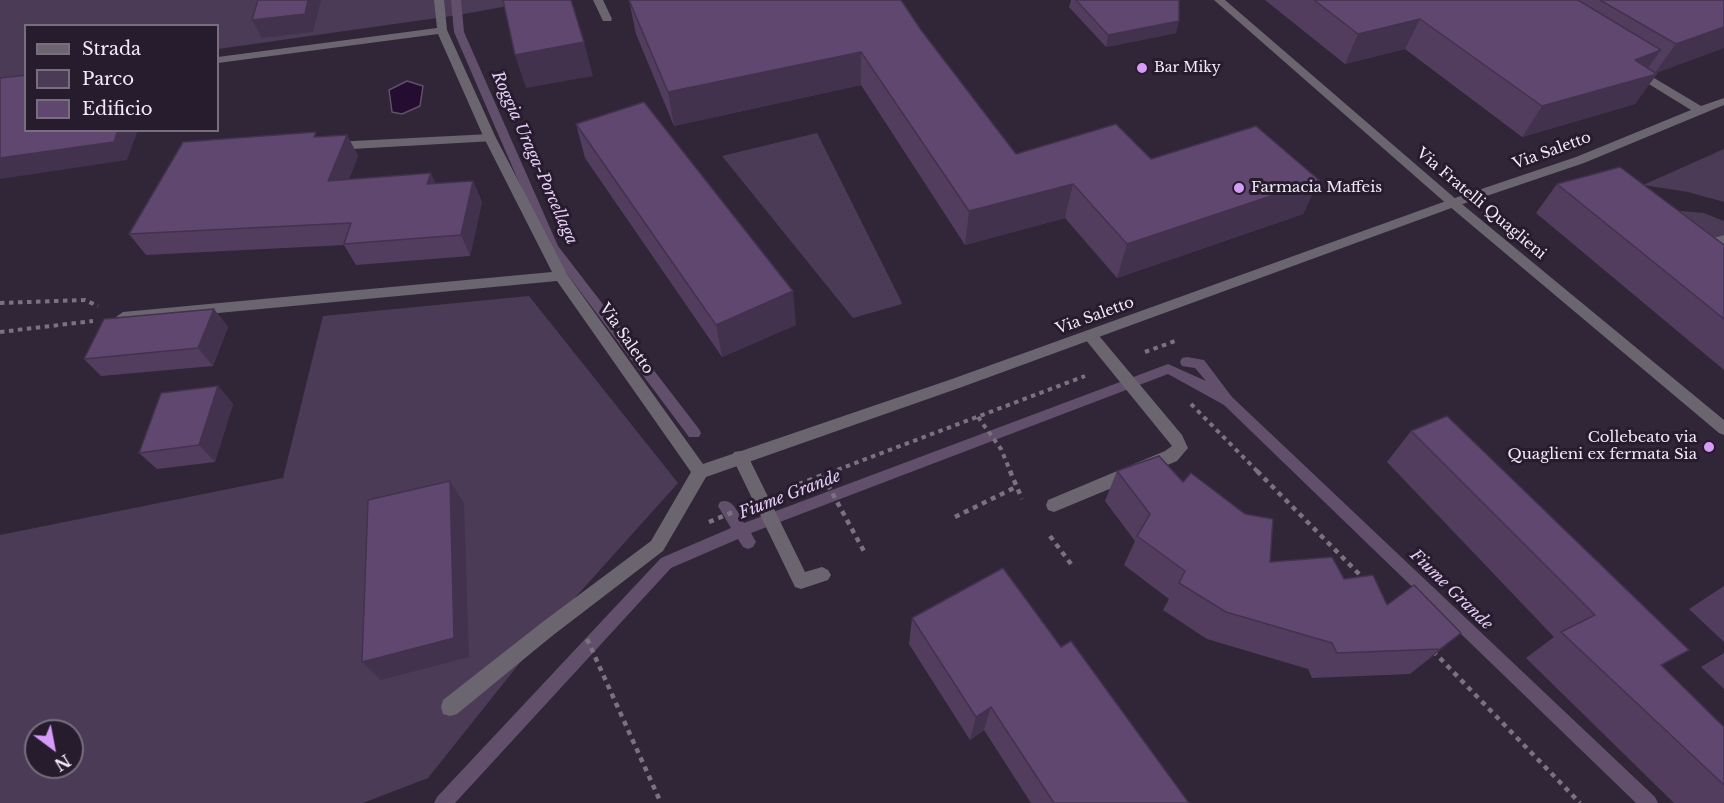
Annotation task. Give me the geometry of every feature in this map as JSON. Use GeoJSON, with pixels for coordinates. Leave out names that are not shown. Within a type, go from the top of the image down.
{"type":"FeatureCollection","features":[{"type":"Feature","properties":{"kind":"street","name":"Via Saletto"},"geometry":{"type":"LineString","coordinates":[[439,0],[442,30],[490,138],[561,276],[700,472],[1090,335],[1453,203],[1580,160],[1724,101]]}},
{"type":"Feature","properties":{"kind":"street"},"geometry":{"type":"LineString","coordinates":[[598,0],[606,19]]}},
{"type":"Feature","properties":{"kind":"street","name":"Via Fratelli Quaglieni"},"geometry":{"type":"LineString","coordinates":[[1219,0],[1453,203],[1724,429]]}},
{"type":"Feature","properties":{"kind":"street"},"geometry":{"type":"LineString","coordinates":[[219,60],[442,30]]}},
{"type":"Feature","properties":{"kind":"street"},"geometry":{"type":"LineString","coordinates":[[1629,67],[1699,110]]}},
{"type":"Feature","properties":{"kind":"street"},"geometry":{"type":"LineString","coordinates":[[324,146],[490,138]]}},
{"type":"Feature","properties":{"kind":"street"},"geometry":{"type":"LineString","coordinates":[[1696,248],[1724,239]]}},
{"type":"Feature","properties":{"kind":"street"},"geometry":{"type":"LineString","coordinates":[[123,317],[561,276]]}},
{"type":"Feature","properties":{"kind":"street"},"geometry":{"type":"LineString","coordinates":[[1054,505],[1171,456],[1180,448],[1177,439],[1090,335]]}},
{"type":"Feature","properties":{"kind":"street"},"geometry":{"type":"LineString","coordinates":[[740,457],[801,582],[822,575]]}},
{"type":"Feature","properties":{"kind":"street"},"geometry":{"type":"LineString","coordinates":[[450,707],[574,608],[657,546],[700,472]]}},
{"type":"Feature","properties":{"kind":"path"},"geometry":{"type":"LineString","coordinates":[[0,303],[84,300],[123,317]]}},
{"type":"Feature","properties":{"kind":"path"},"geometry":{"type":"LineString","coordinates":[[0,332],[123,317]]}},
{"type":"Feature","properties":{"kind":"path"},"geometry":{"type":"LineString","coordinates":[[657,546],[823,476],[1092,373]]}},
{"type":"Feature","properties":{"kind":"path"},"geometry":{"type":"LineString","coordinates":[[1203,413],[1368,584]]}},
{"type":"Feature","properties":{"kind":"path"},"geometry":{"type":"LineString","coordinates":[[978,417],[1001,449]]}},
{"type":"Feature","properties":{"kind":"path"},"geometry":{"type":"LineString","coordinates":[[823,476],[866,555]]}},
{"type":"Feature","properties":{"kind":"path"},"geometry":{"type":"LineString","coordinates":[[955,517],[1016,487]]}},
{"type":"Feature","properties":{"kind":"path"},"geometry":{"type":"LineString","coordinates":[[574,608],[661,803]]}},
{"type":"Feature","properties":{"kind":"path"},"geometry":{"type":"LineString","coordinates":[[1426,644],[1580,803]]}},
{"type":"Feature","properties":{"kind":"green space"},"geometry":{"type":"Polygon","coordinates":[[[0,0],[542,0],[458,15],[219,49],[219,24],[24,24],[24,77],[0,81],[0,0]]]}},
{"type":"Feature","properties":{"kind":"green space"},"geometry":{"type":"Polygon","coordinates":[[[817,133],[902,304],[853,318],[722,156],[817,133]]]}},
{"type":"Feature","properties":{"kind":"green space"},"geometry":{"type":"Polygon","coordinates":[[[1724,149],[1724,202],[1688,192],[1643,185],[1724,149]]]}},
{"type":"Feature","properties":{"kind":"green space"},"geometry":{"type":"Polygon","coordinates":[[[1681,211],[1704,213],[1724,221],[1724,272],[1664,214],[1681,211]]]}},
{"type":"Feature","properties":{"kind":"green space"},"geometry":{"type":"Polygon","coordinates":[[[529,296],[678,483],[546,630],[428,778],[363,803],[0,803],[0,535],[283,478],[323,316],[529,296]]]}},
{"type":"Feature","properties":{"kind":"shaded area"},"geometry":{"type":"Polygon","coordinates":[[[407,81],[423,86],[420,106],[402,114],[392,112],[389,90],[407,81]]]}},
{"type":"Feature","properties":{"kind":"building"},"geometry":{"type":"Polygon","coordinates":[[[258,0],[308,0],[305,14],[252,20],[258,0]]]}},
{"type":"Feature","properties":{"kind":"building"},"geometry":{"type":"Polygon","coordinates":[[[503,0],[571,0],[584,42],[515,55],[503,0]]]}},
{"type":"Feature","properties":{"kind":"building"},"geometry":{"type":"Polygon","coordinates":[[[629,0],[901,0],[921,30],[1016,154],[1116,124],[1151,159],[1256,126],[1319,180],[1127,244],[1073,184],[969,211],[861,52],[668,92],[629,0]]]}},
{"type":"Feature","properties":{"kind":"building"},"geometry":{"type":"Polygon","coordinates":[[[1076,0],[1179,0],[1179,21],[1108,35],[1076,0]]]}},
{"type":"Feature","properties":{"kind":"building"},"geometry":{"type":"Polygon","coordinates":[[[1314,0],[1578,0],[1661,50],[1635,60],[1657,74],[1542,106],[1420,19],[1358,34],[1314,0]]]}},
{"type":"Feature","properties":{"kind":"building"},"geometry":{"type":"Polygon","coordinates":[[[1600,0],[1724,0],[1724,27],[1676,44],[1600,0]]]}},
{"type":"Feature","properties":{"kind":"building"},"geometry":{"type":"Polygon","coordinates":[[[24,75],[24,132],[117,132],[114,142],[0,158],[0,78],[24,75]]]}},
{"type":"Feature","properties":{"kind":"building"},"geometry":{"type":"Polygon","coordinates":[[[644,102],[793,291],[716,325],[576,124],[644,102]]]}},
{"type":"Feature","properties":{"kind":"building"},"geometry":{"type":"Polygon","coordinates":[[[316,132],[314,137],[347,135],[328,181],[431,173],[427,184],[473,181],[461,235],[344,244],[351,223],[129,234],[183,142],[316,132]]]}},
{"type":"Feature","properties":{"kind":"building"},"geometry":{"type":"Polygon","coordinates":[[[1620,167],[1724,245],[1724,319],[1557,184],[1620,167]]]}},
{"type":"Feature","properties":{"kind":"building"},"geometry":{"type":"Polygon","coordinates":[[[214,309],[198,348],[84,359],[104,319],[214,309]]]}},
{"type":"Feature","properties":{"kind":"building"},"geometry":{"type":"Polygon","coordinates":[[[218,386],[199,445],[139,453],[161,393],[218,386]]]}},
{"type":"Feature","properties":{"kind":"building"},"geometry":{"type":"Polygon","coordinates":[[[1447,416],[1689,650],[1661,665],[1724,727],[1724,785],[1561,632],[1595,615],[1411,431],[1447,416]]]}},
{"type":"Feature","properties":{"kind":"building"},"geometry":{"type":"Polygon","coordinates":[[[1159,456],[1183,482],[1191,473],[1245,514],[1273,519],[1270,562],[1332,557],[1344,579],[1373,575],[1387,605],[1414,585],[1461,633],[1440,649],[1337,653],[1332,643],[1226,612],[1179,583],[1185,571],[1137,536],[1150,514],[1117,471],[1159,456]]]}},
{"type":"Feature","properties":{"kind":"building"},"geometry":{"type":"Polygon","coordinates":[[[450,481],[454,638],[362,662],[368,500],[450,481]]]}},
{"type":"Feature","properties":{"kind":"building"},"geometry":{"type":"Polygon","coordinates":[[[1003,568],[1061,647],[1071,641],[1189,803],[1054,803],[991,707],[976,717],[912,618],[1003,568]]]}},
{"type":"Feature","properties":{"kind":"waterway","name":"Roggia Uraga-Porcellaga"},"geometry":{"type":"LineString","coordinates":[[456,0],[459,32],[553,247],[694,433]]}},
{"type":"Feature","properties":{"kind":"waterway","name":"Fiume Grande"},"geometry":{"type":"LineString","coordinates":[[1187,362],[1199,364],[1226,397]]}},
{"type":"Feature","properties":{"kind":"waterway","name":"Fiume Grande"},"geometry":{"type":"LineString","coordinates":[[741,531],[1168,369],[1229,401],[1649,803]]}},
{"type":"Feature","properties":{"kind":"waterway"},"geometry":{"type":"LineString","coordinates":[[725,506],[741,531]]}},
{"type":"Feature","properties":{"kind":"waterway","name":"Fiume Grande"},"geometry":{"type":"LineString","coordinates":[[443,803],[666,563],[741,531]]}},
{"type":"Feature","properties":{"kind":"waterway"},"geometry":{"type":"LineString","coordinates":[[741,531],[748,542]]}},
{"type":"Feature","properties":{"kind":"place","name":"Bar Miky"},"geometry":{"type":"Point","coordinates":[1142,68]}},
{"type":"Feature","properties":{"kind":"place","name":"Farmacia Maffeis"},"geometry":{"type":"Point","coordinates":[1239,188]}},
{"type":"Feature","properties":{"kind":"place","name":"Collebeato via Quaglieni ex fermata Sia"},"geometry":{"type":"Point","coordinates":[1709,447]}}]}
